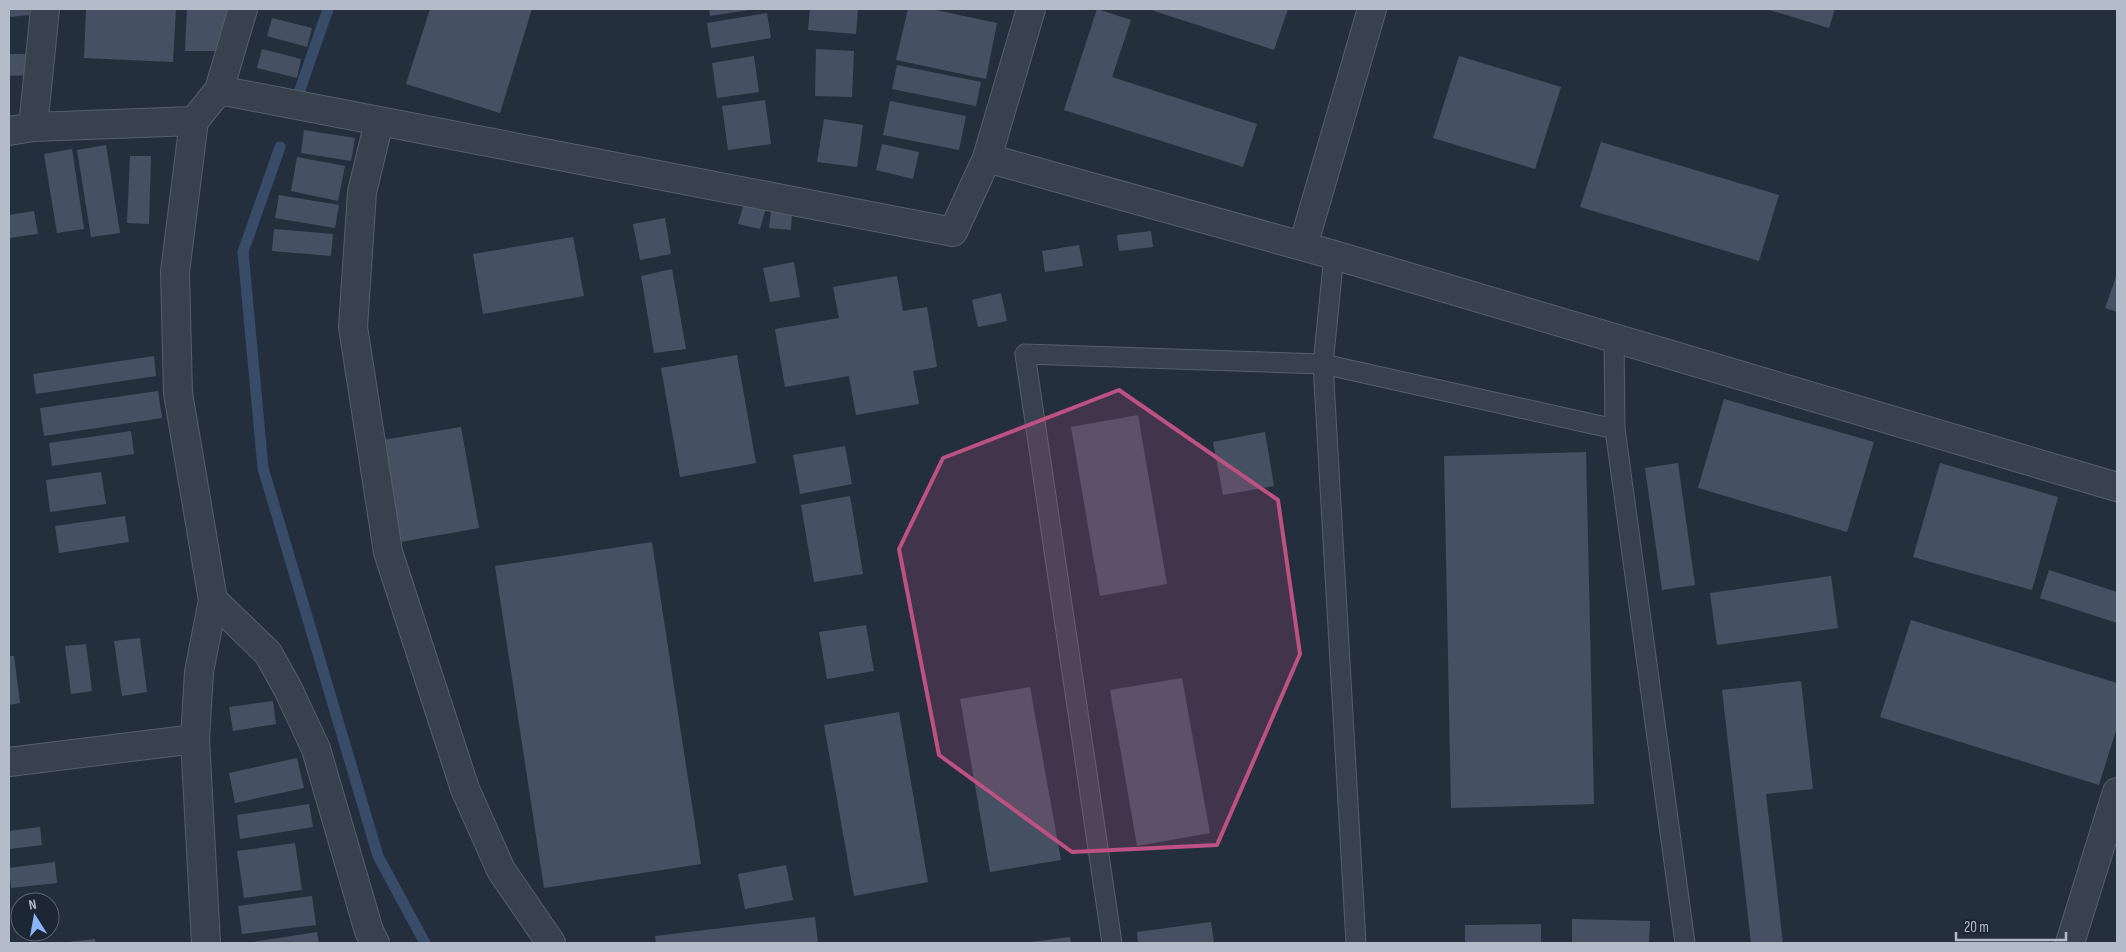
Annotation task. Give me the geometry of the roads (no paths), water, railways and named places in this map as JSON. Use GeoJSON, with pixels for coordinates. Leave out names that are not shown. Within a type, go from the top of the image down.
{"type":"FeatureCollection","features":[{"type":"Feature","properties":{"kind":"street"},"geometry":{"type":"LineString","coordinates":[[45,9],[21,129],[194,121]]}},
{"type":"Feature","properties":{"kind":"street"},"geometry":{"type":"LineString","coordinates":[[206,943],[195,739],[199,672],[212,600],[178,393],[175,272],[194,121],[219,90],[243,9]]}},
{"type":"Feature","properties":{"kind":"street"},"geometry":{"type":"LineString","coordinates":[[219,90],[953,232],[987,158],[1031,9]]}},
{"type":"Feature","properties":{"kind":"street"},"geometry":{"type":"LineString","coordinates":[[1303,246],[1372,9]]}},
{"type":"Feature","properties":{"kind":"street"},"geometry":{"type":"LineString","coordinates":[[378,122],[362,192],[354,327],[388,552],[465,789],[501,870],[552,943]]}},
{"type":"Feature","properties":{"kind":"street"},"geometry":{"type":"LineString","coordinates":[[987,158],[1334,255],[2117,487]]}},
{"type":"Feature","properties":{"kind":"street"},"geometry":{"type":"LineString","coordinates":[[212,600],[268,654],[288,688],[316,749],[368,931],[375,943]]}},
{"type":"Feature","properties":{"kind":"street"},"geometry":{"type":"LineString","coordinates":[[9,762],[195,739]]}},
{"type":"Feature","properties":{"kind":"street"},"geometry":{"type":"LineString","coordinates":[[2070,943],[2117,792]]}},
{"type":"Feature","properties":{"kind":"lane"},"geometry":{"type":"LineString","coordinates":[[1334,255],[1323,364],[1356,943]]}},
{"type":"Feature","properties":{"kind":"lane"},"geometry":{"type":"LineString","coordinates":[[1614,338],[1615,429],[1685,943]]}},
{"type":"Feature","properties":{"kind":"lane"},"geometry":{"type":"LineString","coordinates":[[1112,943],[1025,354],[1323,364],[1615,429]]}},
{"type":"Feature","properties":{"kind":"waterway"},"geometry":{"type":"LineString","coordinates":[[295,104],[328,9]]}},
{"type":"Feature","properties":{"kind":"waterway"},"geometry":{"type":"LineString","coordinates":[[280,147],[243,252],[263,468],[378,856],[425,943]]}}]}
